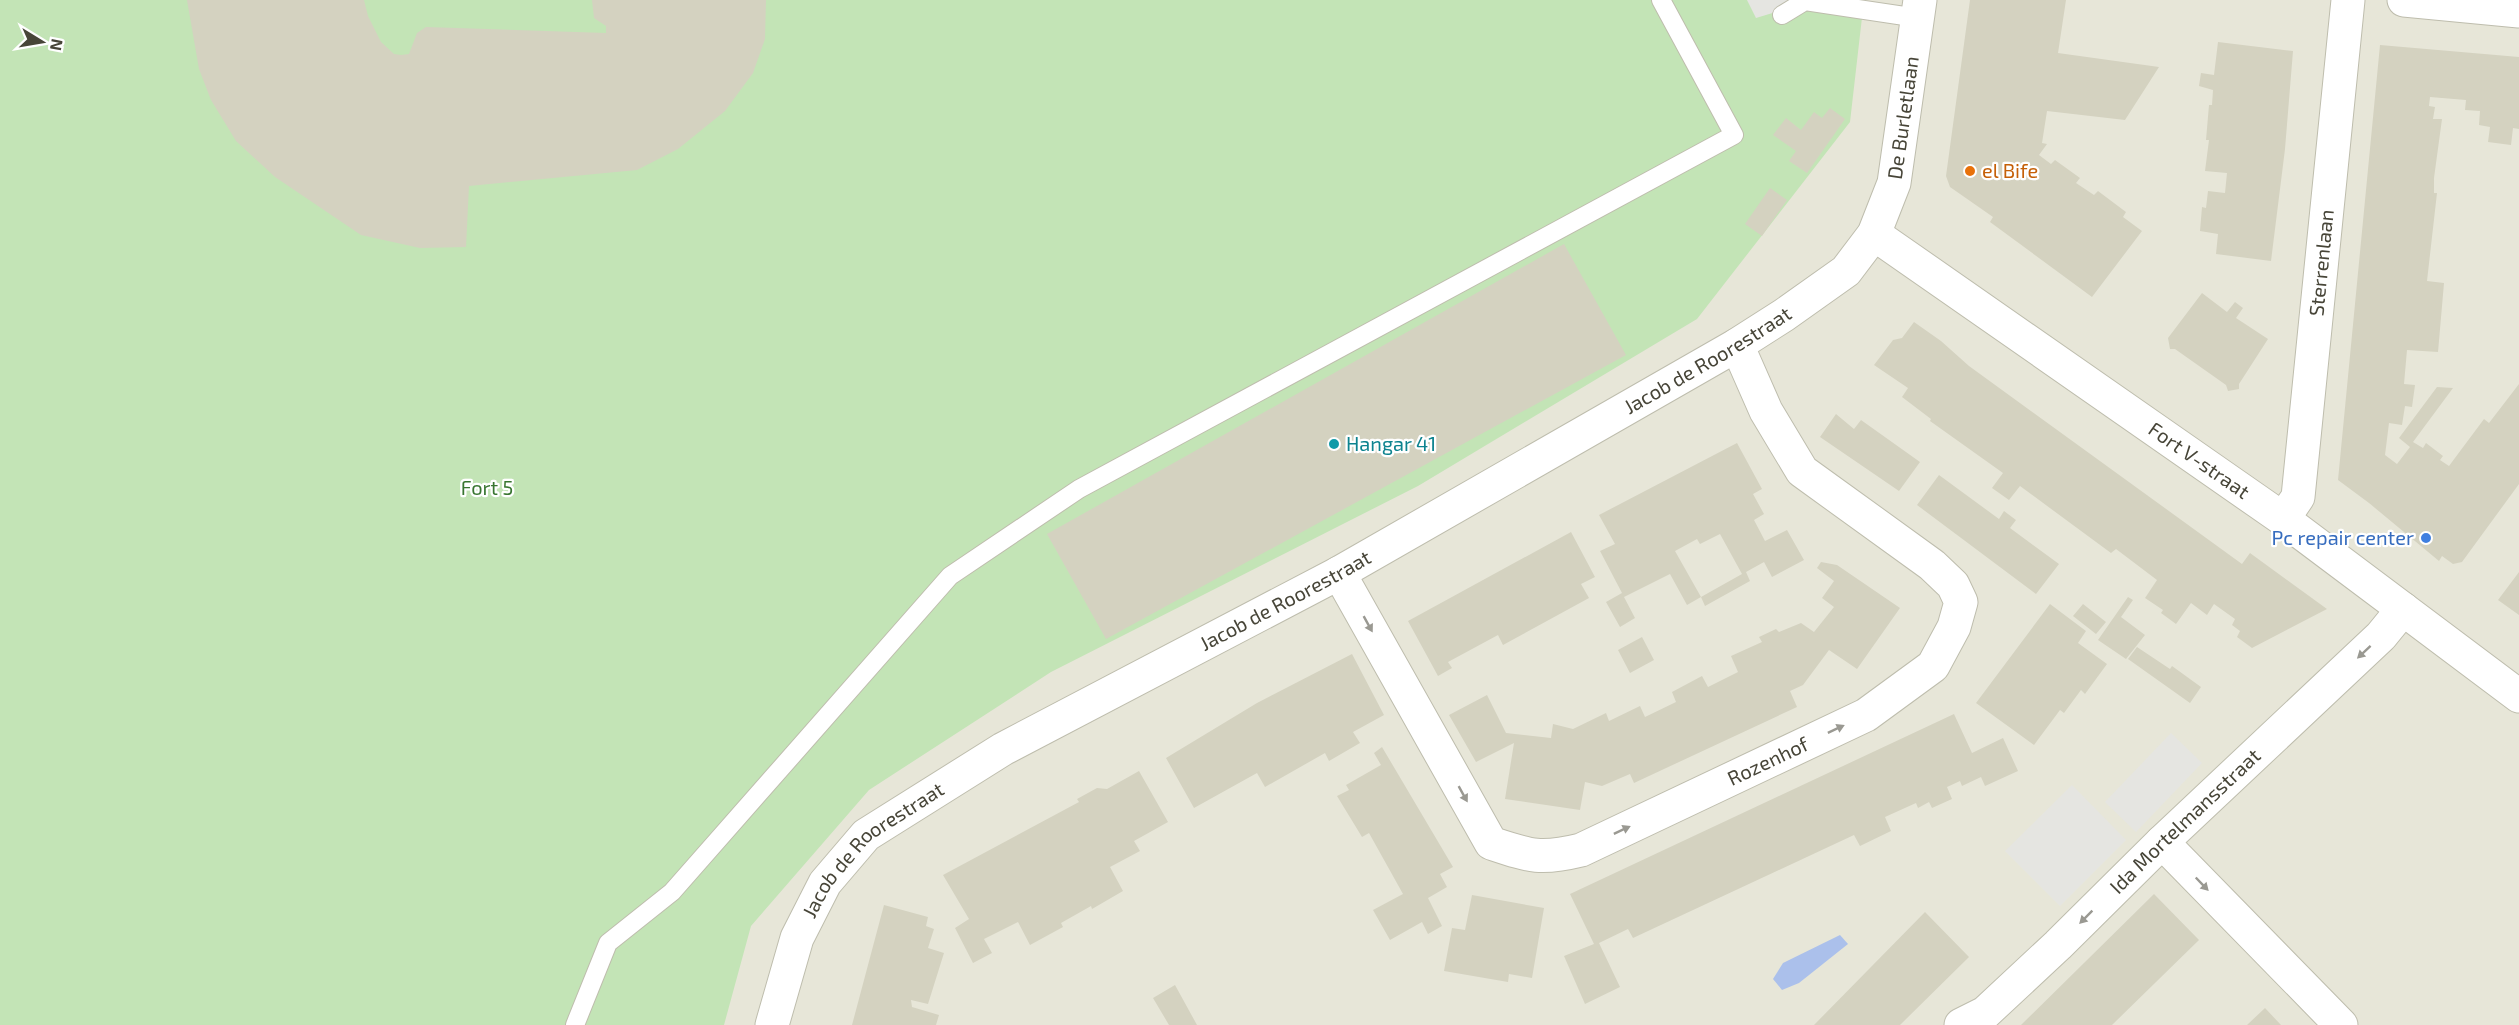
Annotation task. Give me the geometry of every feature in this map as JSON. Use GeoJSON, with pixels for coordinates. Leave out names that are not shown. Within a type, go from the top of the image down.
{"type":"FeatureCollection","features":[{"type":"Feature","properties":{"kind":"street","name":"Sterrenlaan"},"geometry":{"type":"LineString","coordinates":[[2283,519],[2298,497],[2348,0]]}},
{"type":"Feature","properties":{"kind":"street"},"geometry":{"type":"LineString","coordinates":[[2404,0],[2519,11]]}},
{"type":"Feature","properties":{"kind":"street","name":"De Burletlaan"},"geometry":{"type":"LineString","coordinates":[[1874,234],[1894,183],[1919,9]]}},
{"type":"Feature","properties":{"kind":"street","name":"Fort V-straat"},"geometry":{"type":"LineString","coordinates":[[1874,234],[2283,519],[2519,696]]}},
{"type":"Feature","properties":{"kind":"street","name":"Jacob de Roorestraat"},"geometry":{"type":"LineString","coordinates":[[772,1025],[797,938],[825,882],[866,835],[1003,748],[1339,573],[1737,345],[1846,271],[1874,234]]}},
{"type":"Feature","properties":{"kind":"street","name":"Rozenhof"},"geometry":{"type":"LineString","coordinates":[[1339,573],[1491,843],[1529,856],[1556,856],[1581,850],[1866,715],[1933,666],[1954,627],[1961,602],[1953,585],[1932,565],[1802,471],[1766,411],[1737,345]]}},
{"type":"Feature","properties":{"kind":"street","name":"Ida Mortelmansstraat"},"geometry":{"type":"LineString","coordinates":[[1961,1025],[1984,1013],[2058,945],[2162,842],[2381,636],[2403,609]]}},
{"type":"Feature","properties":{"kind":"street"},"geometry":{"type":"LineString","coordinates":[[2162,842],[2341,1025]]}},
{"type":"Feature","properties":{"kind":"lane"},"geometry":{"type":"LineString","coordinates":[[575,1025],[608,943],[672,892],[950,576],[1079,489],[1734,135],[1661,0]]}},
{"type":"Feature","properties":{"kind":"lane"},"geometry":{"type":"LineString","coordinates":[[1782,15],[1805,1],[1919,9]]}},
{"type":"Feature","properties":{"kind":"shaded area"},"geometry":{"type":"Polygon","coordinates":[[[0,0],[2519,0],[2519,1025],[0,1025],[0,0]]]}},
{"type":"Feature","properties":{"kind":"shaded area"},"geometry":{"type":"Polygon","coordinates":[[[1747,0],[1815,0],[1756,18],[1747,0]]]}},
{"type":"Feature","properties":{"kind":"shaded area"},"geometry":{"type":"Polygon","coordinates":[[[2171,733],[2202,763],[2136,832],[2105,802],[2171,733]]]}},
{"type":"Feature","properties":{"kind":"shaded area"},"geometry":{"type":"Polygon","coordinates":[[[2072,785],[2126,840],[2060,906],[2005,851],[2072,785]]]}},
{"type":"Feature","properties":{"kind":"green space","name":"Fort 5"},"geometry":{"type":"Polygon","coordinates":[[[0,0],[1864,0],[1850,122],[1697,319],[1418,486],[1051,672],[869,790],[751,926],[724,1025],[0,1025],[0,0]]]}},
{"type":"Feature","properties":{"kind":"water"},"geometry":{"type":"Polygon","coordinates":[[[1840,935],[1848,944],[1799,983],[1782,990],[1773,979],[1783,963],[1840,935]]]}},
{"type":"Feature","properties":{"kind":"building"},"geometry":{"type":"Polygon","coordinates":[[[187,0],[364,0],[368,16],[381,42],[394,54],[401,55],[409,54],[417,33],[426,27],[606,33],[606,26],[594,18],[592,0],[766,0],[765,39],[753,73],[725,111],[678,149],[637,170],[469,186],[466,247],[420,248],[361,235],[275,177],[236,141],[211,100],[199,69],[187,0]]]}},
{"type":"Feature","properties":{"kind":"building"},"geometry":{"type":"Polygon","coordinates":[[[1970,0],[2066,0],[2058,53],[2159,67],[2125,120],[2047,111],[2042,143],[2047,144],[2039,155],[2051,164],[2055,160],[2080,178],[2076,183],[2094,195],[2098,191],[2126,212],[2123,217],[2142,231],[2092,297],[1990,222],[1993,217],[1950,187],[1946,176],[1970,0]]]}},
{"type":"Feature","properties":{"kind":"building"},"geometry":{"type":"Polygon","coordinates":[[[2218,42],[2293,51],[2285,149],[2271,261],[2216,254],[2218,234],[2200,231],[2202,207],[2206,208],[2208,191],[2225,193],[2227,173],[2205,171],[2209,140],[2206,140],[2209,105],[2212,105],[2213,90],[2199,86],[2201,73],[2214,75],[2218,42]]]}},
{"type":"Feature","properties":{"kind":"building"},"geometry":{"type":"Polygon","coordinates":[[[2380,45],[2519,57],[2519,129],[2513,128],[2511,145],[2488,142],[2490,127],[2479,125],[2480,111],[2465,110],[2466,100],[2430,97],[2429,106],[2435,107],[2433,119],[2442,119],[2434,178],[2434,193],[2437,193],[2427,281],[2444,283],[2438,352],[2407,350],[2404,384],[2415,385],[2412,407],[2405,406],[2402,425],[2389,423],[2385,455],[2397,464],[2410,447],[2399,438],[2437,387],[2453,388],[2413,442],[2423,448],[2426,443],[2443,456],[2440,460],[2449,466],[2484,419],[2489,423],[2519,384],[2519,484],[2462,562],[2453,564],[2442,556],[2439,561],[2338,480],[2380,45]]]}},
{"type":"Feature","properties":{"kind":"building"},"geometry":{"type":"Polygon","coordinates":[[[1830,108],[1845,119],[1807,173],[1789,161],[1796,151],[1773,135],[1786,118],[1801,130],[1814,112],[1822,118],[1830,108]]]}},
{"type":"Feature","properties":{"kind":"building"},"geometry":{"type":"Polygon","coordinates":[[[1770,188],[1787,200],[1762,236],[1745,224],[1770,188]]]}},
{"type":"Feature","properties":{"kind":"building","name":"Hangar 41"},"geometry":{"type":"Polygon","coordinates":[[[1564,244],[1626,355],[1106,639],[1047,534],[1564,244]]]}},
{"type":"Feature","properties":{"kind":"building"},"geometry":{"type":"Polygon","coordinates":[[[2202,293],[2227,312],[2235,302],[2243,308],[2236,318],[2268,339],[2239,384],[2239,389],[2228,391],[2226,385],[2175,349],[2170,349],[2168,338],[2202,293]]]}},
{"type":"Feature","properties":{"kind":"building"},"geometry":{"type":"Polygon","coordinates":[[[1914,322],[1941,341],[1969,366],[2242,564],[2250,553],[2327,609],[2252,648],[2237,637],[2240,631],[2232,625],[2235,619],[2214,604],[2207,615],[2191,603],[2176,624],[2161,613],[2163,610],[2145,598],[2157,580],[2116,549],[2111,553],[2020,486],[2009,500],[1992,488],[2003,473],[1930,421],[1931,419],[1902,397],[1908,388],[1874,365],[1893,340],[1902,338],[1914,322]]]}},
{"type":"Feature","properties":{"kind":"building"},"geometry":{"type":"Polygon","coordinates":[[[1836,414],[1854,429],[1861,420],[1920,462],[1899,491],[1820,437],[1836,414]]]}},
{"type":"Feature","properties":{"kind":"building"},"geometry":{"type":"Polygon","coordinates":[[[1737,443],[1762,489],[1753,494],[1764,514],[1754,520],[1765,541],[1787,530],[1804,560],[1772,577],[1764,562],[1746,572],[1750,581],[1705,606],[1701,597],[1687,605],[1670,574],[1624,597],[1635,618],[1620,627],[1606,602],[1622,593],[1600,551],[1615,544],[1599,515],[1737,443]],[[1720,534],[1700,544],[1697,539],[1675,551],[1701,597],[1742,574],[1720,534]]]}},
{"type":"Feature","properties":{"kind":"building"},"geometry":{"type":"Polygon","coordinates":[[[1939,475],[1999,519],[2004,511],[2016,520],[2010,528],[2059,564],[2036,594],[1917,505],[1939,475]]]}},
{"type":"Feature","properties":{"kind":"building"},"geometry":{"type":"Polygon","coordinates":[[[1571,532],[1595,577],[1581,584],[1589,598],[1503,645],[1498,635],[1448,662],[1452,668],[1438,676],[1408,621],[1571,532]]]}},
{"type":"Feature","properties":{"kind":"building"},"geometry":{"type":"Polygon","coordinates":[[[1821,562],[1837,565],[1900,608],[1857,669],[1829,650],[1803,685],[1790,691],[1797,707],[1634,783],[1630,774],[1602,786],[1585,782],[1580,810],[1505,799],[1514,743],[1476,762],[1449,715],[1487,695],[1506,733],[1551,738],[1553,724],[1573,729],[1606,713],[1609,721],[1640,706],[1645,717],[1676,702],[1672,692],[1702,676],[1708,687],[1738,672],[1731,656],[1762,642],[1759,637],[1776,629],[1779,632],[1801,623],[1814,632],[1834,607],[1822,598],[1834,581],[1817,568],[1821,562]]]}},
{"type":"Feature","properties":{"kind":"building"},"geometry":{"type":"Polygon","coordinates":[[[2519,572],[2519,615],[2498,600],[2519,572]]]}},
{"type":"Feature","properties":{"kind":"building"},"geometry":{"type":"Polygon","coordinates":[[[2128,597],[2133,600],[2121,617],[2145,635],[2126,659],[2098,640],[2128,597]]]}},
{"type":"Feature","properties":{"kind":"building"},"geometry":{"type":"Polygon","coordinates":[[[2050,604],[2086,631],[2078,643],[2107,664],[2085,694],[2081,690],[2064,713],[2060,710],[2034,745],[1976,703],[2050,604]]]}},
{"type":"Feature","properties":{"kind":"building"},"geometry":{"type":"Polygon","coordinates":[[[2083,604],[2106,622],[2096,634],[2073,616],[2083,604]]]}},
{"type":"Feature","properties":{"kind":"building"},"geometry":{"type":"Polygon","coordinates":[[[1642,637],[1654,660],[1630,673],[1618,650],[1642,637]]]}},
{"type":"Feature","properties":{"kind":"building"},"geometry":{"type":"Polygon","coordinates":[[[2137,647],[2170,669],[2172,666],[2201,687],[2190,703],[2128,659],[2137,647]]]}},
{"type":"Feature","properties":{"kind":"building"},"geometry":{"type":"Polygon","coordinates":[[[1352,654],[1384,715],[1353,732],[1360,743],[1329,761],[1325,753],[1265,787],[1257,773],[1194,808],[1166,758],[1257,703],[1352,654]]]}},
{"type":"Feature","properties":{"kind":"building"},"geometry":{"type":"Polygon","coordinates":[[[1954,714],[1972,753],[2003,738],[2018,771],[1985,786],[1981,777],[1962,786],[1960,781],[1947,787],[1952,799],[1932,808],[1929,802],[1918,808],[1916,803],[1885,817],[1891,831],[1860,846],[1854,835],[1633,938],[1628,929],[1599,943],[1620,987],[1585,1004],[1564,956],[1594,944],[1570,894],[1954,714]]]}},
{"type":"Feature","properties":{"kind":"building"},"geometry":{"type":"Polygon","coordinates":[[[1382,747],[1453,867],[1440,874],[1447,887],[1428,898],[1442,926],[1428,934],[1422,922],[1390,940],[1373,910],[1403,894],[1369,833],[1362,837],[1337,796],[1349,790],[1346,785],[1381,765],[1374,753],[1382,747]]]}},
{"type":"Feature","properties":{"kind":"building"},"geometry":{"type":"Polygon","coordinates":[[[1139,771],[1168,822],[1134,841],[1140,851],[1110,867],[1123,891],[1061,923],[1063,927],[1030,945],[1018,922],[984,939],[992,953],[973,963],[955,928],[969,919],[943,875],[1079,802],[1077,799],[1097,788],[1107,789],[1139,771]]]}},
{"type":"Feature","properties":{"kind":"building"},"geometry":{"type":"Polygon","coordinates":[[[2154,894],[2199,940],[2112,1025],[2021,1025],[2154,894]]]}},
{"type":"Feature","properties":{"kind":"building"},"geometry":{"type":"Polygon","coordinates":[[[1472,895],[1544,908],[1532,978],[1509,974],[1508,982],[1444,971],[1452,928],[1465,930],[1472,895]]]}},
{"type":"Feature","properties":{"kind":"building"},"geometry":{"type":"Polygon","coordinates":[[[884,905],[928,917],[926,926],[934,929],[928,948],[944,953],[928,1004],[911,1000],[912,1007],[939,1015],[936,1025],[852,1025],[884,905]]]}},
{"type":"Feature","properties":{"kind":"building"},"geometry":{"type":"Polygon","coordinates":[[[1925,912],[1969,957],[1900,1025],[1814,1025],[1925,912]]]}},
{"type":"Feature","properties":{"kind":"building"},"geometry":{"type":"Polygon","coordinates":[[[1175,985],[1197,1025],[1169,1025],[1153,998],[1175,985]]]}},
{"type":"Feature","properties":{"kind":"building"},"geometry":{"type":"Polygon","coordinates":[[[2265,1008],[2281,1025],[2247,1025],[2265,1008]]]}},
{"type":"Feature","properties":{"kind":"place","name":"el Bife"},"geometry":{"type":"Point","coordinates":[1970,171]}},
{"type":"Feature","properties":{"kind":"place","name":"Hangar 41"},"geometry":{"type":"Point","coordinates":[1334,444]}},
{"type":"Feature","properties":{"kind":"place","name":"Pc repair center"},"geometry":{"type":"Point","coordinates":[2426,538]}}]}
